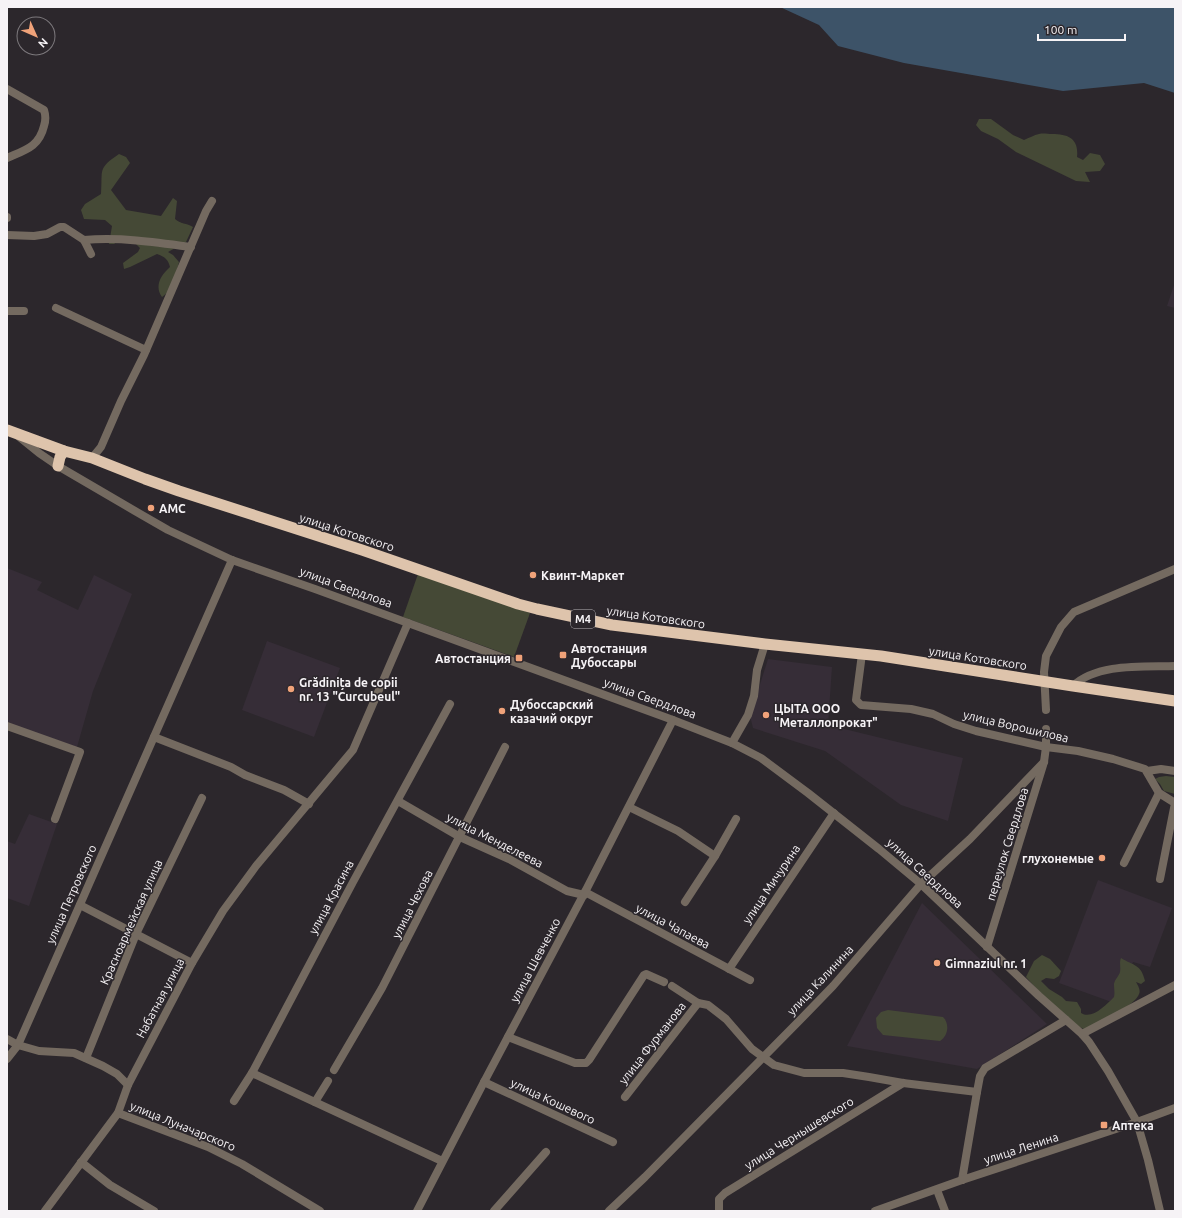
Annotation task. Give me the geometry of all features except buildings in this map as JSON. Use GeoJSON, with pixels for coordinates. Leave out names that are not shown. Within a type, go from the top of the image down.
{"type":"FeatureCollection","features":[{"type":"Feature","properties":{"kind":"highway","name":"улица Котовского"},"geometry":{"type":"LineString","coordinates":[[11,432],[64,451],[92,458],[179,491],[362,550],[518,604],[538,609],[612,625],[915,661],[1175,701]]}},
{"type":"Feature","properties":{"kind":"highway"},"geometry":{"type":"LineString","coordinates":[[58,466],[60,457],[64,451]]}},
{"type":"Feature","properties":{"kind":"street"},"geometry":{"type":"LineString","coordinates":[[7,89],[44,110],[46,116],[42,135],[38,142],[7,158]]}},
{"type":"Feature","properties":{"kind":"street"},"geometry":{"type":"LineString","coordinates":[[92,458],[101,446],[146,350],[206,211],[212,201]]}},
{"type":"Feature","properties":{"kind":"street"},"geometry":{"type":"LineString","coordinates":[[7,235],[34,236],[47,234],[60,227],[64,227],[84,240],[91,254]]}},
{"type":"Feature","properties":{"kind":"street"},"geometry":{"type":"LineString","coordinates":[[84,240],[103,238],[137,240],[191,247]]}},
{"type":"Feature","properties":{"kind":"street"},"geometry":{"type":"LineString","coordinates":[[56,308],[146,350]]}},
{"type":"Feature","properties":{"kind":"street"},"geometry":{"type":"LineString","coordinates":[[7,311],[24,311]]}},
{"type":"Feature","properties":{"kind":"street","name":"улица Свердлова"},"geometry":{"type":"LineString","coordinates":[[11,432],[58,466],[168,530],[232,560],[673,720],[732,743],[761,758],[834,813],[921,884],[1082,1034],[1108,1071],[1137,1122],[1160,1211]]}},
{"type":"Feature","properties":{"kind":"street","name":"улица Петровского"},"geometry":{"type":"LineString","coordinates":[[7,1059],[18,1045],[232,560]]}},
{"type":"Feature","properties":{"kind":"street"},"geometry":{"type":"LineString","coordinates":[[1046,710],[1044,672],[1046,656],[1061,627],[1074,612],[1175,569]]}},
{"type":"Feature","properties":{"kind":"street","name":"Набатная улица"},"geometry":{"type":"LineString","coordinates":[[45,1211],[118,1113],[128,1085],[192,963],[223,911],[256,866],[353,750],[408,623]]}},
{"type":"Feature","properties":{"kind":"street"},"geometry":{"type":"LineString","coordinates":[[732,743],[748,715],[754,696],[757,670],[765,644]]}},
{"type":"Feature","properties":{"kind":"street","name":"улица Ворошилова"},"geometry":{"type":"LineString","coordinates":[[862,654],[856,700],[861,705],[911,709],[926,712],[976,732],[1046,747],[1078,751],[1141,767],[1147,771],[1161,769],[1175,771]]}},
{"type":"Feature","properties":{"kind":"street"},"geometry":{"type":"LineString","coordinates":[[1072,686],[1086,676],[1116,668],[1175,666]]}},
{"type":"Feature","properties":{"kind":"street","name":"улица Красина"},"geometry":{"type":"LineString","coordinates":[[234,1101],[252,1073],[450,704]]}},
{"type":"Feature","properties":{"kind":"street","name":"улица Шевченко"},"geometry":{"type":"LineString","coordinates":[[418,1211],[442,1161],[585,893],[673,720]]}},
{"type":"Feature","properties":{"kind":"street"},"geometry":{"type":"LineString","coordinates":[[7,726],[80,752],[55,819]]}},
{"type":"Feature","properties":{"kind":"street","name":"переулок Свердлова"},"geometry":{"type":"LineString","coordinates":[[987,947],[1044,762],[1046,729]]}},
{"type":"Feature","properties":{"kind":"street"},"geometry":{"type":"LineString","coordinates":[[154,737],[231,767],[245,775],[284,790],[308,804]]}},
{"type":"Feature","properties":{"kind":"street","name":"улица Чехова"},"geometry":{"type":"LineString","coordinates":[[334,1070],[382,988],[505,747]]}},
{"type":"Feature","properties":{"kind":"street","name":"улица Калинина"},"geometry":{"type":"LineString","coordinates":[[609,1211],[645,1177],[833,986],[921,884],[970,839],[1044,762]]}},
{"type":"Feature","properties":{"kind":"street"},"geometry":{"type":"LineString","coordinates":[[1147,771],[1159,792],[1175,803],[1160,879]]}},
{"type":"Feature","properties":{"kind":"street"},"geometry":{"type":"LineString","coordinates":[[1124,863],[1159,792]]}},
{"type":"Feature","properties":{"kind":"street","name":"Красноармейская улица"},"geometry":{"type":"LineString","coordinates":[[86,1058],[136,934],[202,798]]}},
{"type":"Feature","properties":{"kind":"street","name":"улица Менделеева"},"geometry":{"type":"LineString","coordinates":[[398,801],[460,837],[508,859],[567,891],[585,893]]}},
{"type":"Feature","properties":{"kind":"street"},"geometry":{"type":"LineString","coordinates":[[629,807],[678,831],[715,856]]}},
{"type":"Feature","properties":{"kind":"street","name":"улица Мичурина"},"geometry":{"type":"LineString","coordinates":[[729,969],[834,813]]}},
{"type":"Feature","properties":{"kind":"street"},"geometry":{"type":"LineString","coordinates":[[685,902],[715,856],[736,819]]}},
{"type":"Feature","properties":{"kind":"street","name":"улица Чапаева"},"geometry":{"type":"LineString","coordinates":[[585,893],[750,980]]}},
{"type":"Feature","properties":{"kind":"street"},"geometry":{"type":"LineString","coordinates":[[80,904],[192,963]]}},
{"type":"Feature","properties":{"kind":"street"},"geometry":{"type":"LineString","coordinates":[[508,1037],[575,1063],[586,1062],[589,1060],[642,977],[646,974],[664,982]]}},
{"type":"Feature","properties":{"kind":"street"},"geometry":{"type":"LineString","coordinates":[[1082,1034],[1175,985]]}},
{"type":"Feature","properties":{"kind":"street"},"geometry":{"type":"LineString","coordinates":[[672,986],[698,1002],[708,1005],[726,1019],[752,1049],[774,1065],[804,1073],[843,1073],[869,1076],[903,1083],[977,1092]]}},
{"type":"Feature","properties":{"kind":"street","name":"улица Фурманова"},"geometry":{"type":"LineString","coordinates":[[625,1097],[698,1002]]}},
{"type":"Feature","properties":{"kind":"street"},"geometry":{"type":"LineString","coordinates":[[962,1180],[980,1076],[985,1068],[1066,1020]]}},
{"type":"Feature","properties":{"kind":"street","name":"улица Луначарского"},"geometry":{"type":"LineString","coordinates":[[7,1039],[18,1045],[39,1051],[74,1053],[117,1074],[128,1085]]}},
{"type":"Feature","properties":{"kind":"street"},"geometry":{"type":"LineString","coordinates":[[252,1073],[442,1161]]}},
{"type":"Feature","properties":{"kind":"street"},"geometry":{"type":"LineString","coordinates":[[315,1102],[328,1081]]}},
{"type":"Feature","properties":{"kind":"street","name":"улица Кошевого"},"geometry":{"type":"LineString","coordinates":[[484,1082],[613,1142]]}},
{"type":"Feature","properties":{"kind":"street","name":"улица Чернышевского"},"geometry":{"type":"LineString","coordinates":[[719,1211],[719,1199],[725,1193],[903,1083]]}},
{"type":"Feature","properties":{"kind":"street","name":"улица Ленина"},"geometry":{"type":"LineString","coordinates":[[875,1211],[1175,1108]]}},
{"type":"Feature","properties":{"kind":"street","name":"улица Луначарского"},"geometry":{"type":"LineString","coordinates":[[118,1113],[208,1147],[242,1164],[320,1211]]}},
{"type":"Feature","properties":{"kind":"street"},"geometry":{"type":"LineString","coordinates":[[494,1211],[546,1152]]}},
{"type":"Feature","properties":{"kind":"street"},"geometry":{"type":"LineString","coordinates":[[81,1162],[110,1185],[154,1211]]}},
{"type":"Feature","properties":{"kind":"street"},"geometry":{"type":"LineString","coordinates":[[937,1190],[945,1211]]}},
{"type":"Feature","properties":{"kind":"shaded area"},"geometry":{"type":"Polygon","coordinates":[[[1175,282],[1175,308],[1167,306],[1175,282]]]}},
{"type":"Feature","properties":{"kind":"shaded area"},"geometry":{"type":"Polygon","coordinates":[[[7,568],[42,582],[37,590],[78,610],[94,575],[132,594],[93,691],[77,747],[7,723],[7,568]]]}},
{"type":"Feature","properties":{"kind":"shaded area","name":"Grădinița de copii nr. 13 \"Curcubeul\""},"geometry":{"type":"Polygon","coordinates":[[[267,641],[340,668],[314,737],[242,710],[267,641]]]}},
{"type":"Feature","properties":{"kind":"shaded area"},"geometry":{"type":"Polygon","coordinates":[[[768,659],[832,667],[828,725],[963,758],[948,821],[901,805],[825,751],[753,728],[750,716],[768,659]]]}},
{"type":"Feature","properties":{"kind":"shaded area"},"geometry":{"type":"Polygon","coordinates":[[[29,814],[57,824],[29,906],[7,898],[7,841],[15,844],[29,814]]]}},
{"type":"Feature","properties":{"kind":"shaded area"},"geometry":{"type":"Polygon","coordinates":[[[1098,880],[1172,908],[1150,967],[1133,962],[1117,1004],[1059,983],[1098,880]]]}},
{"type":"Feature","properties":{"kind":"shaded area","name":"Gimnaziul nr. 1"},"geometry":{"type":"Polygon","coordinates":[[[922,903],[1047,1024],[977,1069],[847,1046],[922,903]]]}},
{"type":"Feature","properties":{"kind":"green space"},"geometry":{"type":"Polygon","coordinates":[[[979,119],[991,119],[1013,135],[1024,140],[1035,135],[1042,134],[1063,135],[1072,139],[1074,142],[1077,157],[1083,160],[1090,153],[1100,155],[1105,164],[1100,171],[1085,172],[1090,182],[1076,181],[1016,152],[998,139],[981,131],[976,125],[979,119]]]}},
{"type":"Feature","properties":{"kind":"green space"},"geometry":{"type":"Polygon","coordinates":[[[119,154],[126,157],[130,163],[111,190],[126,210],[161,216],[173,198],[177,201],[175,219],[193,227],[186,242],[168,252],[179,262],[171,286],[162,297],[159,289],[161,277],[170,267],[166,259],[157,254],[124,269],[123,263],[138,252],[140,248],[133,241],[123,237],[114,244],[109,244],[112,226],[105,220],[84,219],[81,210],[85,204],[101,194],[102,170],[107,163],[119,154]]]}},
{"type":"Feature","properties":{"kind":"green space"},"geometry":{"type":"Polygon","coordinates":[[[418,574],[530,613],[514,657],[403,617],[418,574]]]}},
{"type":"Feature","properties":{"kind":"green space"},"geometry":{"type":"Polygon","coordinates":[[[1166,776],[1175,777],[1175,794],[1164,791],[1155,779],[1166,776]]]}},
{"type":"Feature","properties":{"kind":"green space"},"geometry":{"type":"Polygon","coordinates":[[[1042,955],[1050,959],[1061,971],[1059,976],[1054,979],[1046,978],[1041,981],[1049,989],[1066,1001],[1077,1002],[1081,1009],[1081,1013],[1085,1015],[1090,1015],[1099,1011],[1114,997],[1114,984],[1120,972],[1121,958],[1139,968],[1145,981],[1141,984],[1136,982],[1140,992],[1124,1009],[1086,1030],[1071,1021],[1046,999],[1026,977],[1034,961],[1042,955]]]}},
{"type":"Feature","properties":{"kind":"green space"},"geometry":{"type":"Polygon","coordinates":[[[888,1010],[943,1017],[947,1023],[945,1036],[940,1041],[883,1035],[877,1028],[876,1018],[881,1012],[888,1010]]]}},
{"type":"Feature","properties":{"kind":"water"},"geometry":{"type":"Polygon","coordinates":[[[780,7],[1175,7],[1175,93],[1144,83],[1063,91],[904,63],[838,46],[819,25],[780,7]]]}},
{"type":"Feature","properties":{"kind":"place","name":"AMC"},"geometry":{"type":"Point","coordinates":[151,508]}},
{"type":"Feature","properties":{"kind":"place","name":"Квинт-Маркет"},"geometry":{"type":"Point","coordinates":[533,575]}},
{"type":"Feature","properties":{"kind":"place","name":"Автостанция Дубоссары"},"geometry":{"type":"Point","coordinates":[563,655]}},
{"type":"Feature","properties":{"kind":"place","name":"Автостанция"},"geometry":{"type":"Point","coordinates":[519,658]}},
{"type":"Feature","properties":{"kind":"place","name":"Grădinița de copii nr. 13 \"Curcubeul\""},"geometry":{"type":"Point","coordinates":[291,689]}},
{"type":"Feature","properties":{"kind":"place","name":"Дубоссарский казачий округ"},"geometry":{"type":"Point","coordinates":[502,711]}},
{"type":"Feature","properties":{"kind":"place","name":"ЦЫТА ООО \"Металлопрокат\""},"geometry":{"type":"Point","coordinates":[766,715]}},
{"type":"Feature","properties":{"kind":"place","name":"глухонемые"},"geometry":{"type":"Point","coordinates":[1102,858]}},
{"type":"Feature","properties":{"kind":"place","name":"Gimnaziul nr. 1"},"geometry":{"type":"Point","coordinates":[937,963]}},
{"type":"Feature","properties":{"kind":"place","name":"Аптека"},"geometry":{"type":"Point","coordinates":[1104,1125]}}]}
